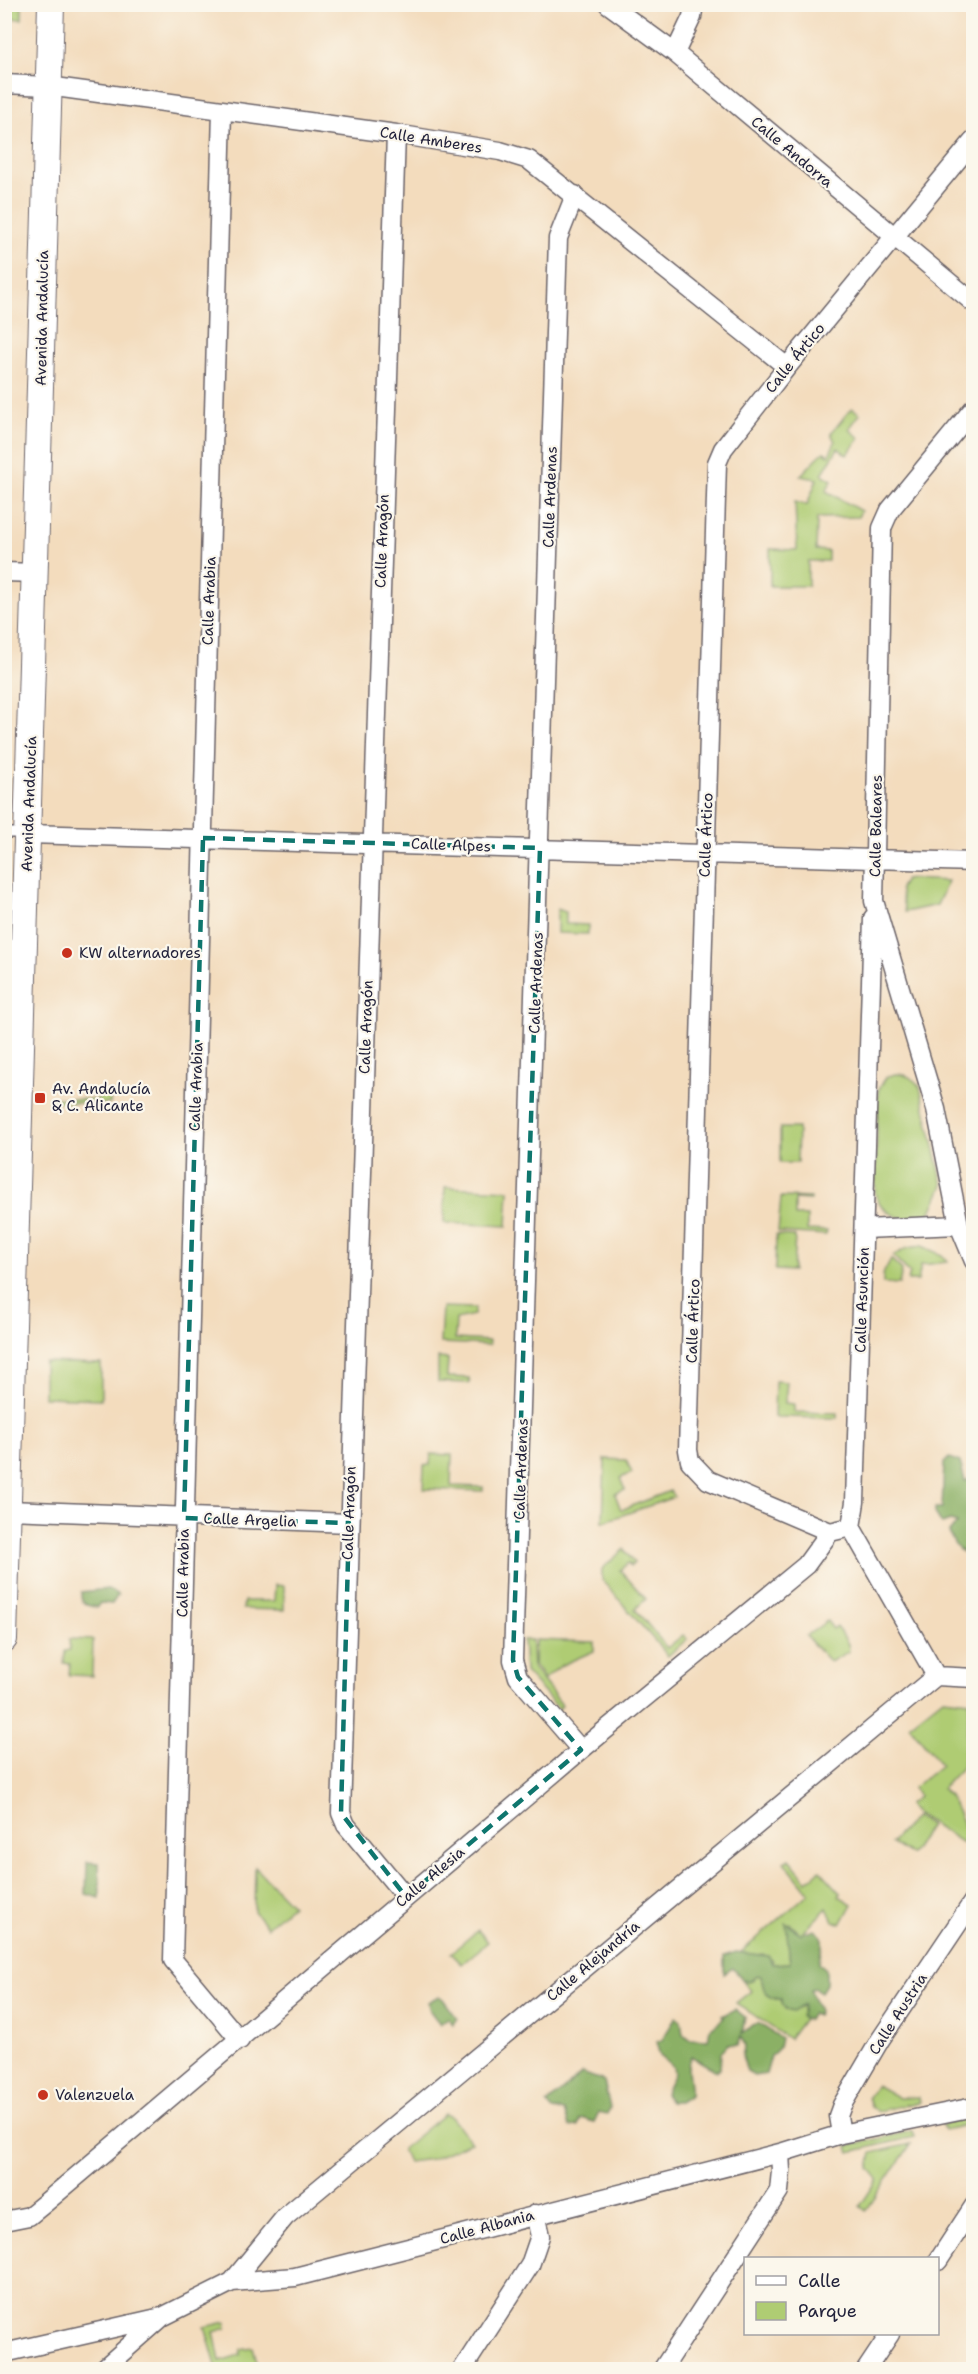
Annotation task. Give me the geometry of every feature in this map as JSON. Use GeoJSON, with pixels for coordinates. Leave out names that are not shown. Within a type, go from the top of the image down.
{"type":"FeatureCollection","features":[{"type":"Feature","properties":{"kind":"street","name":"Avenida Andalucía"},"geometry":{"type":"LineString","coordinates":[[4,1639],[8,1510],[16,833],[36,573],[51,4]]}},
{"type":"Feature","properties":{"kind":"street","name":"Calle Andorra"},"geometry":{"type":"LineString","coordinates":[[608,4],[675,52],[974,303]]}},
{"type":"Feature","properties":{"kind":"street"},"geometry":{"type":"LineString","coordinates":[[675,52],[692,16],[694,4]]}},
{"type":"Feature","properties":{"kind":"street","name":"Calle Amberes"},"geometry":{"type":"LineString","coordinates":[[4,84],[48,86],[396,134],[500,151],[529,160],[787,367]]}},
{"type":"Feature","properties":{"kind":"street","name":"Calle Arabia"},"geometry":{"type":"LineString","coordinates":[[222,110],[173,1960],[240,2040]]}},
{"type":"Feature","properties":{"kind":"street","name":"Calle Aragón"},"geometry":{"type":"LineString","coordinates":[[396,134],[371,842],[341,1813],[346,1825],[406,1897]]}},
{"type":"Feature","properties":{"kind":"street","name":"Calle Ártico"},"geometry":{"type":"LineString","coordinates":[[830,1532],[708,1480],[690,1461],[717,463],[723,449],[787,367],[974,140]]}},
{"type":"Feature","properties":{"kind":"street","name":"Calle Ardenas"},"geometry":{"type":"LineString","coordinates":[[575,195],[558,238],[513,1660],[518,1677],[581,1750]]}},
{"type":"Feature","properties":{"kind":"street","name":"Calle Baleares"},"geometry":{"type":"LineString","coordinates":[[974,408],[890,510],[882,528],[874,902],[936,1109],[959,1225],[974,1261]]}},
{"type":"Feature","properties":{"kind":"street"},"geometry":{"type":"LineString","coordinates":[[4,572],[36,573]]}},
{"type":"Feature","properties":{"kind":"street","name":"Calle Alpes"},"geometry":{"type":"LineString","coordinates":[[16,833],[371,842],[875,861],[974,862]]}},
{"type":"Feature","properties":{"kind":"street","name":"Calle Asunción"},"geometry":{"type":"LineString","coordinates":[[851,1527],[855,1502],[874,902]]}},
{"type":"Feature","properties":{"kind":"street"},"geometry":{"type":"LineString","coordinates":[[864,1228],[959,1225]]}},
{"type":"Feature","properties":{"kind":"street","name":"Calle Argelia"},"geometry":{"type":"LineString","coordinates":[[8,1510],[349,1523]]}},
{"type":"Feature","properties":{"kind":"street"},"geometry":{"type":"LineString","coordinates":[[830,1532],[851,1527],[936,1676],[974,1678]]}},
{"type":"Feature","properties":{"kind":"street","name":"Calle Alesia"},"geometry":{"type":"LineString","coordinates":[[4,2221],[29,2216],[240,2040],[581,1750],[806,1565],[830,1532]]}},
{"type":"Feature","properties":{"kind":"street","name":"Calle Alejandría"},"geometry":{"type":"LineString","coordinates":[[232,2282],[285,2217],[936,1676]]}},
{"type":"Feature","properties":{"kind":"street","name":"Calle Austria"},"geometry":{"type":"LineString","coordinates":[[842,2134],[838,2116],[842,2105],[880,2040],[974,1899]]}},
{"type":"Feature","properties":{"kind":"street","name":"Calle Albania"},"geometry":{"type":"LineString","coordinates":[[4,2353],[162,2317],[232,2282],[295,2277],[780,2153],[842,2134],[974,2107]]}},
{"type":"Feature","properties":{"kind":"street"},"geometry":{"type":"LineString","coordinates":[[662,2370],[779,2191],[782,2171],[780,2153]]}},
{"type":"Feature","properties":{"kind":"street"},"geometry":{"type":"LineString","coordinates":[[939,2259],[974,2206]]}},
{"type":"Feature","properties":{"kind":"street"},"geometry":{"type":"LineString","coordinates":[[462,2370],[530,2265],[540,2236],[535,2214]]}},
{"type":"Feature","properties":{"kind":"street"},"geometry":{"type":"LineString","coordinates":[[102,2370],[162,2317]]}},
{"type":"Feature","properties":{"kind":"street"},"geometry":{"type":"LineString","coordinates":[[866,2370],[889,2335]]}},
{"type":"Feature","properties":{"kind":"highlighted area"},"geometry":{"type":"Polygon","coordinates":[[[203,838],[540,848],[513,1660],[518,1677],[581,1750],[406,1897],[341,1813],[349,1523],[184,1518],[203,838]]]}},
{"type":"Feature","properties":{"kind":"green space"},"geometry":{"type":"Polygon","coordinates":[[[5,4],[22,5],[22,19],[5,18],[5,4]]]}},
{"type":"Feature","properties":{"kind":"green space"},"geometry":{"type":"Polygon","coordinates":[[[852,408],[860,414],[849,429],[860,438],[847,455],[838,448],[822,474],[832,480],[826,491],[861,511],[858,517],[817,518],[816,550],[828,551],[828,561],[808,561],[808,586],[770,586],[770,549],[797,550],[795,502],[807,505],[817,479],[800,476],[824,452],[829,455],[835,442],[831,433],[852,408]]]}},
{"type":"Feature","properties":{"kind":"green space"},"geometry":{"type":"Polygon","coordinates":[[[905,880],[948,881],[937,905],[905,912],[900,888],[905,880]]]}},
{"type":"Feature","properties":{"kind":"green space"},"geometry":{"type":"Polygon","coordinates":[[[557,909],[566,912],[566,924],[588,925],[588,934],[557,933],[557,909]]]}},
{"type":"Feature","properties":{"kind":"green space"},"geometry":{"type":"Polygon","coordinates":[[[895,1074],[909,1077],[920,1087],[943,1185],[931,1212],[914,1218],[891,1214],[884,1209],[875,1194],[878,1091],[886,1077],[895,1074]]]}},
{"type":"Feature","properties":{"kind":"green space"},"geometry":{"type":"Polygon","coordinates":[[[99,1091],[111,1092],[110,1104],[54,1102],[54,1098],[98,1100],[99,1091]]]}},
{"type":"Feature","properties":{"kind":"green space"},"geometry":{"type":"Polygon","coordinates":[[[780,1128],[798,1128],[797,1163],[780,1163],[780,1128]]]}},
{"type":"Feature","properties":{"kind":"green space"},"geometry":{"type":"Polygon","coordinates":[[[445,1187],[509,1190],[507,1226],[444,1223],[445,1187]]]}},
{"type":"Feature","properties":{"kind":"green space"},"geometry":{"type":"Polygon","coordinates":[[[781,1197],[810,1198],[810,1200],[795,1199],[795,1216],[807,1216],[807,1230],[827,1231],[826,1235],[778,1232],[781,1197]]]}},
{"type":"Feature","properties":{"kind":"green space"},"geometry":{"type":"Polygon","coordinates":[[[776,1235],[795,1236],[793,1271],[775,1270],[776,1235]]]}},
{"type":"Feature","properties":{"kind":"green space"},"geometry":{"type":"Polygon","coordinates":[[[922,1246],[942,1255],[948,1262],[921,1265],[918,1281],[908,1281],[910,1273],[893,1256],[907,1248],[922,1246]]]}},
{"type":"Feature","properties":{"kind":"green space"},"geometry":{"type":"Polygon","coordinates":[[[891,1259],[902,1270],[899,1284],[883,1283],[883,1274],[891,1259]]]}},
{"type":"Feature","properties":{"kind":"green space"},"geometry":{"type":"Polygon","coordinates":[[[442,1307],[475,1308],[474,1315],[456,1319],[455,1339],[489,1341],[489,1345],[440,1343],[442,1307]]]}},
{"type":"Feature","properties":{"kind":"green space"},"geometry":{"type":"Polygon","coordinates":[[[438,1358],[448,1359],[447,1377],[469,1378],[470,1383],[438,1382],[438,1358]]]}},
{"type":"Feature","properties":{"kind":"green space"},"geometry":{"type":"Polygon","coordinates":[[[44,1362],[101,1364],[101,1399],[44,1397],[44,1362]]]}},
{"type":"Feature","properties":{"kind":"green space"},"geometry":{"type":"Polygon","coordinates":[[[775,1381],[787,1382],[785,1403],[794,1404],[794,1412],[837,1413],[837,1418],[774,1417],[775,1381]]]}},
{"type":"Feature","properties":{"kind":"green space"},"geometry":{"type":"Polygon","coordinates":[[[431,1454],[452,1455],[451,1486],[483,1487],[483,1491],[423,1489],[424,1465],[430,1465],[431,1454]]]}},
{"type":"Feature","properties":{"kind":"green space"},"geometry":{"type":"Polygon","coordinates":[[[949,1458],[960,1462],[965,1481],[973,1478],[971,1516],[973,1552],[964,1553],[953,1541],[949,1532],[957,1523],[950,1521],[942,1524],[935,1513],[935,1508],[942,1508],[944,1463],[949,1458]]]}},
{"type":"Feature","properties":{"kind":"green space"},"geometry":{"type":"Polygon","coordinates":[[[605,1459],[626,1460],[632,1473],[620,1478],[625,1490],[615,1494],[621,1510],[670,1491],[674,1497],[603,1522],[605,1459]]]}},
{"type":"Feature","properties":{"kind":"green space"},"geometry":{"type":"Polygon","coordinates":[[[624,1549],[634,1563],[631,1566],[628,1563],[620,1570],[646,1599],[635,1609],[667,1648],[683,1635],[687,1639],[668,1656],[602,1580],[602,1569],[624,1549]]]}},
{"type":"Feature","properties":{"kind":"green space"},"geometry":{"type":"Polygon","coordinates":[[[275,1585],[284,1586],[284,1610],[243,1609],[244,1601],[274,1601],[275,1585]]]}},
{"type":"Feature","properties":{"kind":"green space"},"geometry":{"type":"Polygon","coordinates":[[[108,1589],[118,1595],[112,1604],[100,1603],[97,1607],[93,1607],[84,1604],[81,1592],[108,1589]]]}},
{"type":"Feature","properties":{"kind":"green space"},"geometry":{"type":"Polygon","coordinates":[[[827,1621],[833,1629],[837,1626],[848,1644],[849,1651],[830,1662],[806,1636],[827,1621]]]}},
{"type":"Feature","properties":{"kind":"green space"},"geometry":{"type":"Polygon","coordinates":[[[69,1639],[93,1640],[92,1676],[69,1675],[70,1664],[64,1663],[65,1651],[70,1650],[69,1639]]]}},
{"type":"Feature","properties":{"kind":"green space"},"geometry":{"type":"Polygon","coordinates":[[[523,1640],[532,1640],[533,1668],[562,1705],[559,1709],[525,1672],[523,1640]]]}},
{"type":"Feature","properties":{"kind":"green space"},"geometry":{"type":"Polygon","coordinates":[[[535,1640],[594,1642],[594,1651],[562,1665],[544,1679],[534,1665],[535,1640]]]}},
{"type":"Feature","properties":{"kind":"green space"},"geometry":{"type":"Polygon","coordinates":[[[943,1698],[970,1701],[963,1766],[942,1788],[950,1797],[973,1844],[972,1849],[917,1814],[908,1805],[919,1796],[913,1788],[941,1765],[909,1725],[943,1698]]]}},
{"type":"Feature","properties":{"kind":"green space"},"geometry":{"type":"Polygon","coordinates":[[[916,1816],[930,1825],[911,1855],[891,1843],[916,1816]]]}},
{"type":"Feature","properties":{"kind":"green space"},"geometry":{"type":"Polygon","coordinates":[[[789,1859],[807,1881],[820,1870],[841,1893],[839,1896],[852,1904],[841,1924],[833,1921],[827,1908],[801,1934],[790,1924],[787,1930],[790,1963],[772,1964],[772,1960],[763,1954],[752,1956],[740,1953],[809,1893],[784,1862],[789,1859]]]}},
{"type":"Feature","properties":{"kind":"green space"},"geometry":{"type":"Polygon","coordinates":[[[87,1862],[99,1863],[100,1898],[86,1894],[87,1862]]]}},
{"type":"Feature","properties":{"kind":"green space"},"geometry":{"type":"Polygon","coordinates":[[[255,1867],[292,1905],[267,1927],[254,1911],[255,1867]]]}},
{"type":"Feature","properties":{"kind":"green space"},"geometry":{"type":"Polygon","coordinates":[[[786,1923],[801,1934],[815,1929],[822,1941],[819,1963],[826,1969],[826,1984],[821,1992],[814,1988],[810,1990],[819,2011],[817,2015],[812,2013],[808,2020],[801,2017],[803,2005],[793,2012],[788,2011],[781,1999],[768,1996],[761,1976],[757,1975],[751,1981],[743,1980],[733,1968],[724,1974],[724,1956],[736,1952],[769,1956],[772,1964],[790,1963],[786,1923]]]}},
{"type":"Feature","properties":{"kind":"green space"},"geometry":{"type":"Polygon","coordinates":[[[478,1930],[488,1942],[462,1964],[451,1953],[478,1930]]]}},
{"type":"Feature","properties":{"kind":"green space"},"geometry":{"type":"Polygon","coordinates":[[[757,1974],[761,1976],[766,1993],[772,1998],[781,1999],[785,2009],[803,2005],[801,2017],[804,2019],[789,2039],[736,2003],[751,1991],[743,1980],[752,1981],[757,1974]]]}},
{"type":"Feature","properties":{"kind":"green space"},"geometry":{"type":"Polygon","coordinates":[[[439,1996],[457,2018],[453,2024],[448,2018],[440,2024],[430,2011],[428,2002],[439,1996]]]}},
{"type":"Feature","properties":{"kind":"green space"},"geometry":{"type":"Polygon","coordinates":[[[735,2009],[745,2017],[742,2034],[758,2023],[781,2038],[779,2048],[771,2056],[766,2074],[754,2076],[747,2072],[742,2055],[745,2046],[741,2037],[738,2045],[728,2044],[721,2052],[720,2069],[716,2071],[691,2056],[688,2066],[690,2095],[679,2102],[670,2102],[665,2093],[674,2073],[673,2067],[660,2056],[656,2042],[662,2040],[676,2017],[681,2021],[683,2034],[689,2039],[708,2040],[710,2029],[724,2018],[722,2016],[735,2009]]]}},
{"type":"Feature","properties":{"kind":"green space"},"geometry":{"type":"Polygon","coordinates":[[[582,2073],[604,2081],[610,2108],[607,2114],[599,2112],[594,2122],[584,2119],[580,2120],[578,2126],[569,2127],[564,2111],[553,2110],[547,2104],[582,2073]]]}},
{"type":"Feature","properties":{"kind":"green space"},"geometry":{"type":"Polygon","coordinates":[[[876,2085],[899,2098],[918,2097],[919,2102],[878,2111],[871,2107],[868,2097],[876,2085]]]}},
{"type":"Feature","properties":{"kind":"green space"},"geometry":{"type":"Polygon","coordinates":[[[444,2114],[451,2117],[471,2142],[431,2159],[408,2162],[402,2149],[444,2114]]]}},
{"type":"Feature","properties":{"kind":"green space"},"geometry":{"type":"Polygon","coordinates":[[[973,2117],[973,2124],[944,2130],[942,2124],[973,2117]]]}},
{"type":"Feature","properties":{"kind":"green space"},"geometry":{"type":"Polygon","coordinates":[[[912,2131],[914,2137],[849,2152],[847,2146],[912,2131]]]}},
{"type":"Feature","properties":{"kind":"green space"},"geometry":{"type":"Polygon","coordinates":[[[911,2144],[866,2211],[860,2206],[878,2179],[869,2168],[872,2153],[911,2144]]]}},
{"type":"Feature","properties":{"kind":"green space"},"geometry":{"type":"Polygon","coordinates":[[[226,2322],[227,2328],[214,2332],[220,2361],[240,2355],[241,2349],[253,2347],[259,2369],[217,2369],[205,2327],[226,2322]]]}},
{"type":"Feature","properties":{"kind":"place","name":"KW alternadores"},"geometry":{"type":"Point","coordinates":[67,953]}},
{"type":"Feature","properties":{"kind":"place","name":"Av. Andalucía & C. Alicante"},"geometry":{"type":"Point","coordinates":[40,1098]}},
{"type":"Feature","properties":{"kind":"place","name":"Valenzuela"},"geometry":{"type":"Point","coordinates":[43,2095]}}]}
